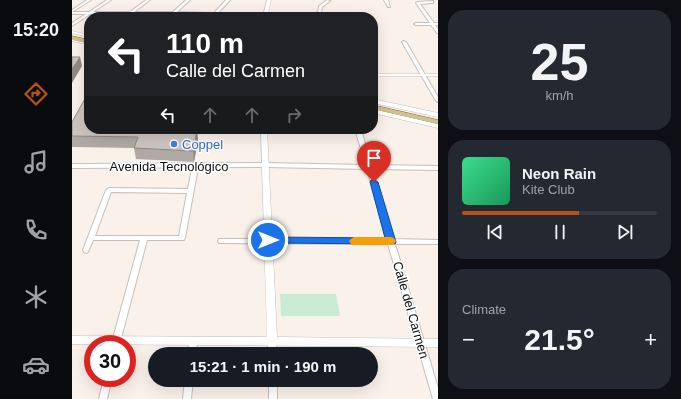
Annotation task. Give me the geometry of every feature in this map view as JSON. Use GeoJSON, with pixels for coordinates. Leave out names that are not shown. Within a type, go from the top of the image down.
{"type":"FeatureCollection","features":[{"type":"Feature","properties":{"kind":"main road"},"geometry":{"type":"LineString","coordinates":[[72,33],[84,37]]}},
{"type":"Feature","properties":{"kind":"main road"},"geometry":{"type":"LineString","coordinates":[[72,39],[84,42]]}},
{"type":"Feature","properties":{"kind":"main road"},"geometry":{"type":"LineString","coordinates":[[378,106],[438,120]]}},
{"type":"Feature","properties":{"kind":"main road"},"geometry":{"type":"LineString","coordinates":[[378,108],[390,115]]}},
{"type":"Feature","properties":{"kind":"street"},"geometry":{"type":"LineString","coordinates":[[72,12],[89,0]]}},
{"type":"Feature","properties":{"kind":"street"},"geometry":{"type":"LineString","coordinates":[[92,12],[109,0]]}},
{"type":"Feature","properties":{"kind":"street"},"geometry":{"type":"LineString","coordinates":[[133,12],[148,0]]}},
{"type":"Feature","properties":{"kind":"street"},"geometry":{"type":"LineString","coordinates":[[175,12],[188,0]]}},
{"type":"Feature","properties":{"kind":"street"},"geometry":{"type":"LineString","coordinates":[[218,12],[228,0]]}},
{"type":"Feature","properties":{"kind":"street"},"geometry":{"type":"LineString","coordinates":[[266,12],[269,0]]}},
{"type":"Feature","properties":{"kind":"street"},"geometry":{"type":"LineString","coordinates":[[386,0],[389,6]]}},
{"type":"Feature","properties":{"kind":"street"},"geometry":{"type":"LineString","coordinates":[[320,12],[320,7],[328,1]]}},
{"type":"Feature","properties":{"kind":"street"},"geometry":{"type":"LineString","coordinates":[[432,2],[418,3],[438,32]]}},
{"type":"Feature","properties":{"kind":"street"},"geometry":{"type":"LineString","coordinates":[[72,12],[84,13]]}},
{"type":"Feature","properties":{"kind":"street"},"geometry":{"type":"LineString","coordinates":[[72,26],[84,17]]}},
{"type":"Feature","properties":{"kind":"street"},"geometry":{"type":"LineString","coordinates":[[72,20],[80,20]]}},
{"type":"Feature","properties":{"kind":"street"},"geometry":{"type":"LineString","coordinates":[[416,24],[438,24]]}},
{"type":"Feature","properties":{"kind":"street"},"geometry":{"type":"LineString","coordinates":[[72,33],[84,35]]}},
{"type":"Feature","properties":{"kind":"street"},"geometry":{"type":"LineString","coordinates":[[404,42],[438,101]]}},
{"type":"Feature","properties":{"kind":"street"},"geometry":{"type":"LineString","coordinates":[[378,75],[438,75]]}},
{"type":"Feature","properties":{"kind":"street"},"geometry":{"type":"LineString","coordinates":[[378,106],[438,115]]}},
{"type":"Feature","properties":{"kind":"street"},"geometry":{"type":"LineString","coordinates":[[390,115],[438,126]]}},
{"type":"Feature","properties":{"kind":"street"},"geometry":{"type":"LineString","coordinates":[[264,134],[272,347]]}},
{"type":"Feature","properties":{"kind":"street","name":"Calle del Carmen"},"geometry":{"type":"LineString","coordinates":[[360,134],[436,399]]}},
{"type":"Feature","properties":{"kind":"street","name":"Avenida Tecnológico"},"geometry":{"type":"LineString","coordinates":[[72,166],[265,165],[438,168]]}},
{"type":"Feature","properties":{"kind":"street"},"geometry":{"type":"LineString","coordinates":[[90,238],[182,238],[194,173]]}},
{"type":"Feature","properties":{"kind":"street"},"geometry":{"type":"LineString","coordinates":[[86,250],[109,190],[190,191]]}},
{"type":"Feature","properties":{"kind":"street"},"geometry":{"type":"LineString","coordinates":[[118,335],[144,238]]}},
{"type":"Feature","properties":{"kind":"street"},"geometry":{"type":"LineString","coordinates":[[221,241],[268,240],[438,242]]}},
{"type":"Feature","properties":{"kind":"street"},"geometry":{"type":"LineString","coordinates":[[72,340],[84,341]]}},
{"type":"Feature","properties":{"kind":"street"},"geometry":{"type":"LineString","coordinates":[[193,341],[193,347]]}},
{"type":"Feature","properties":{"kind":"street"},"geometry":{"type":"LineString","coordinates":[[136,342],[272,341],[438,343]]}},
{"type":"Feature","properties":{"kind":"street"},"geometry":{"type":"LineString","coordinates":[[103,399],[106,387]]}},
{"type":"Feature","properties":{"kind":"street"},"geometry":{"type":"LineString","coordinates":[[187,399],[188,387]]}},
{"type":"Feature","properties":{"kind":"street"},"geometry":{"type":"LineString","coordinates":[[273,387],[273,399]]}},
{"type":"Feature","properties":{"kind":"green space"},"geometry":{"type":"Polygon","coordinates":[[[280,294],[336,294],[340,316],[281,316],[280,294]]]}},
{"type":"Feature","properties":{"kind":"building"},"geometry":{"type":"Polygon","coordinates":[[[72,57],[80,57],[72,69],[72,57]]]}},
{"type":"Feature","properties":{"kind":"building"},"geometry":{"type":"Polygon","coordinates":[[[84,100],[84,134],[196,134],[193,151],[134,148],[138,137],[72,136],[72,122],[84,100]]]}},
{"type":"Feature","properties":{"kind":"slow traffic"},"geometry":{"type":"LineString","coordinates":[[354,241],[391,241]]}},
{"type":"Feature","properties":{"kind":"place","name":"Coppel"},"geometry":{"type":"Point","coordinates":[174,144]}},
{"type":"Feature","properties":{"kind":"route"},"geometry":{"type":"LineString","coordinates":[[268,240],[391,242],[374,182]]}}]}
